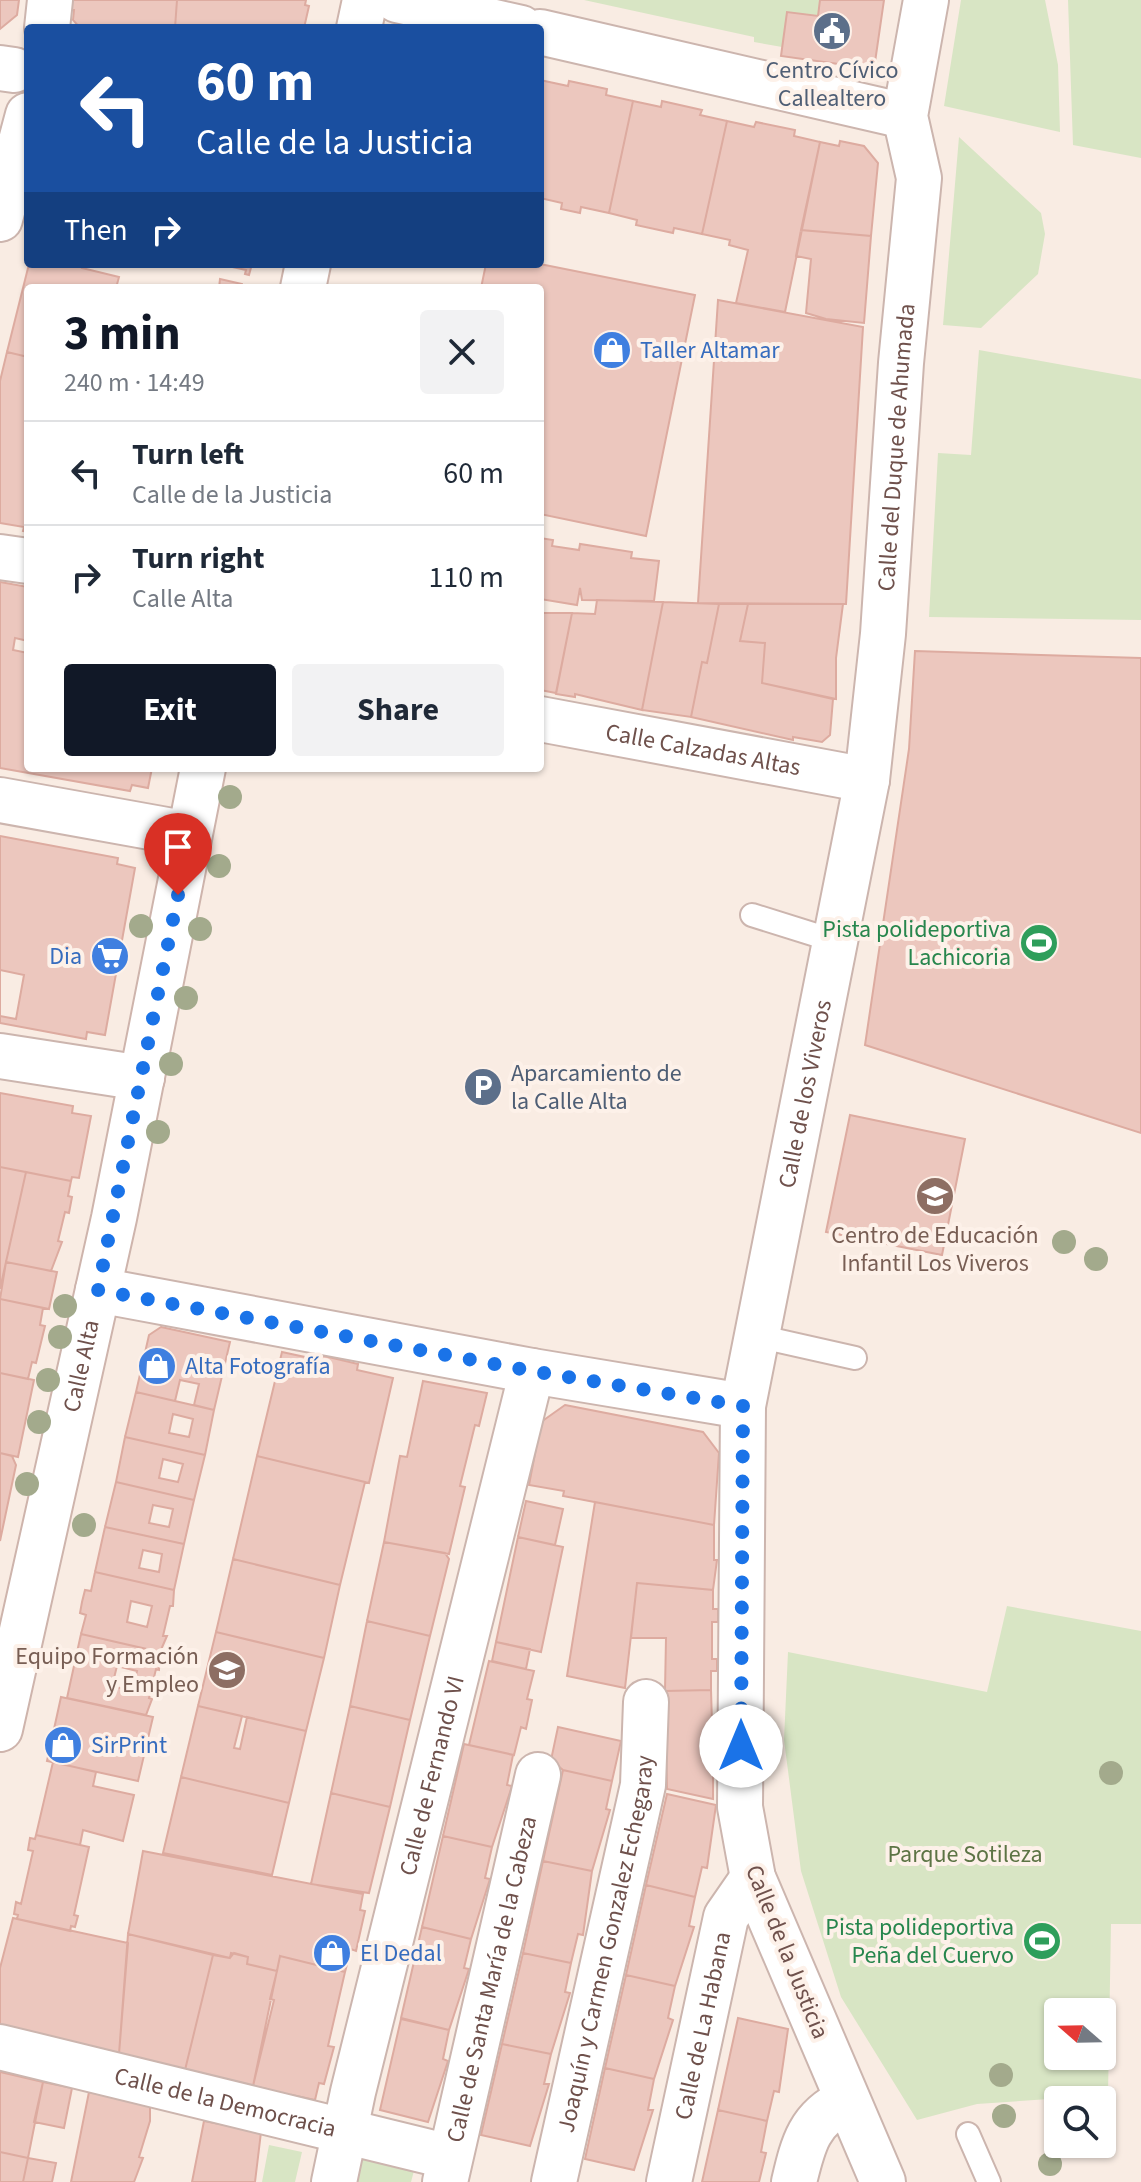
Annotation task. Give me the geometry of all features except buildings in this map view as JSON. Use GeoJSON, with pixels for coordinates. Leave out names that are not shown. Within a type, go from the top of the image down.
{"type":"FeatureCollection","features":[{"type":"Feature","properties":{"kind":"street"},"geometry":{"type":"LineString","coordinates":[[47,24],[50,0]]}},
{"type":"Feature","properties":{"kind":"street"},"geometry":{"type":"LineString","coordinates":[[360,24],[365,0]]}},
{"type":"Feature","properties":{"kind":"street"},"geometry":{"type":"LineString","coordinates":[[397,0],[503,24]]}},
{"type":"Feature","properties":{"kind":"street"},"geometry":{"type":"LineString","coordinates":[[544,33],[905,116],[926,0]]}},
{"type":"Feature","properties":{"kind":"street","name":"Calle del Duque de Ahumada"},"geometry":{"type":"LineString","coordinates":[[867,780],[883,634],[901,363],[919,178],[905,116]]}},
{"type":"Feature","properties":{"kind":"street"},"geometry":{"type":"LineString","coordinates":[[0,219],[24,130]]}},
{"type":"Feature","properties":{"kind":"street"},"geometry":{"type":"LineString","coordinates":[[0,557],[24,560]]}},
{"type":"Feature","properties":{"kind":"street","name":"Calle Calzadas Altas"},"geometry":{"type":"LineString","coordinates":[[544,720],[867,780]]}},
{"type":"Feature","properties":{"kind":"street","name":"Calle Alta"},"geometry":{"type":"LineString","coordinates":[[3,1704],[98,1290],[202,772]]}},
{"type":"Feature","properties":{"kind":"street","name":"Calle de los Viveros"},"geometry":{"type":"LineString","coordinates":[[743,1406],[867,780]]}},
{"type":"Feature","properties":{"kind":"street"},"geometry":{"type":"LineString","coordinates":[[0,800],[189,834]]}},
{"type":"Feature","properties":{"kind":"street"},"geometry":{"type":"LineString","coordinates":[[0,1056],[142,1078]]}},
{"type":"Feature","properties":{"kind":"street"},"geometry":{"type":"LineString","coordinates":[[98,1290],[532,1371],[743,1406]]}},
{"type":"Feature","properties":{"kind":"street","name":"Calle de Fernando VI"},"geometry":{"type":"LineString","coordinates":[[334,2182],[344,2130],[532,1371]]}},
{"type":"Feature","properties":{"kind":"street","name":"Calle de la Justicia"},"geometry":{"type":"LineString","coordinates":[[743,1406],[740,1807],[753,1878],[883,2182]]}},
{"type":"Feature","properties":{"kind":"street","name":"Joaquín y Carmen Gonzalez Echegaray"},"geometry":{"type":"LineString","coordinates":[[554,2182],[643,1785],[646,1702]]}},
{"type":"Feature","properties":{"kind":"street","name":"Calle de Santa María de la Cabeza"},"geometry":{"type":"LineString","coordinates":[[448,2169],[538,1775]]}},
{"type":"Feature","properties":{"kind":"street","name":"Calle de La Habana"},"geometry":{"type":"LineString","coordinates":[[669,2182],[726,1917],[753,1878]]}},
{"type":"Feature","properties":{"kind":"street","name":"Calle de la Democracia"},"geometry":{"type":"LineString","coordinates":[[0,2047],[344,2130],[448,2169]]}},
{"type":"Feature","properties":{"kind":"street"},"geometry":{"type":"LineString","coordinates":[[794,2182],[805,2135],[826,2110],[846,2101]]}},
{"type":"Feature","properties":{"kind":"lane"},"geometry":{"type":"LineString","coordinates":[[752,915],[835,941]]}},
{"type":"Feature","properties":{"kind":"lane"},"geometry":{"type":"LineString","coordinates":[[757,1336],[855,1358]]}},
{"type":"Feature","properties":{"kind":"lane"},"geometry":{"type":"LineString","coordinates":[[968,2134],[989,2182]]}},
{"type":"Feature","properties":{"kind":"green space"},"geometry":{"type":"Polygon","coordinates":[[[584,0],[820,0],[818,16],[787,12],[782,47],[754,42],[754,37],[584,0]]]}},
{"type":"Feature","properties":{"kind":"green space"},"geometry":{"type":"Polygon","coordinates":[[[961,0],[1045,0],[1058,65],[1060,132],[944,106],[961,0]]]}},
{"type":"Feature","properties":{"kind":"green space"},"geometry":{"type":"Polygon","coordinates":[[[1068,0],[1141,0],[1141,158],[1073,145],[1068,0]]]}},
{"type":"Feature","properties":{"kind":"green space"},"geometry":{"type":"Polygon","coordinates":[[[959,137],[1041,213],[1045,234],[1038,274],[981,328],[943,325],[959,137]]]}},
{"type":"Feature","properties":{"kind":"green space"},"geometry":{"type":"Polygon","coordinates":[[[979,350],[1141,379],[1141,620],[929,617],[938,453],[971,455],[979,350]]]}},
{"type":"Feature","properties":{"kind":"green space","name":"Parque Sotileza"},"geometry":{"type":"Polygon","coordinates":[[[1007,1606],[1141,1631],[1141,1924],[1111,1924],[1110,1998],[1044,1998],[1044,2070],[1108,2070],[1108,2086],[1044,2086],[1044,2099],[977,2104],[917,2120],[841,1997],[801,1871],[784,1740],[788,1652],[987,1692],[1007,1606]]]}},
{"type":"Feature","properties":{"kind":"green space"},"geometry":{"type":"Polygon","coordinates":[[[269,2145],[302,2152],[295,2182],[262,2182],[269,2145]]]}},
{"type":"Feature","properties":{"kind":"green space"},"geometry":{"type":"Polygon","coordinates":[[[362,2152],[415,2167],[411,2182],[355,2182],[362,2152]]]}},
{"type":"Feature","properties":{"kind":"place","name":"Centro Cívico Callealtero"},"geometry":{"type":"Point","coordinates":[832,31]}},
{"type":"Feature","properties":{"kind":"place","name":"Taller Altamar"},"geometry":{"type":"Point","coordinates":[612,350]}},
{"type":"Feature","properties":{"kind":"place","name":"Pista polideportiva Lachicoria"},"geometry":{"type":"Point","coordinates":[1039,943]}},
{"type":"Feature","properties":{"kind":"place","name":"Dia"},"geometry":{"type":"Point","coordinates":[110,956]}},
{"type":"Feature","properties":{"kind":"place","name":"Aparcamiento de la Calle Alta"},"geometry":{"type":"Point","coordinates":[483,1087]}},
{"type":"Feature","properties":{"kind":"place","name":"Centro de Educación Infantil Los Viveros"},"geometry":{"type":"Point","coordinates":[935,1196]}},
{"type":"Feature","properties":{"kind":"place","name":"Alta Fotografía"},"geometry":{"type":"Point","coordinates":[157,1366]}},
{"type":"Feature","properties":{"kind":"place","name":"Equipo Formación y Empleo"},"geometry":{"type":"Point","coordinates":[227,1670]}},
{"type":"Feature","properties":{"kind":"place","name":"SirPrint"},"geometry":{"type":"Point","coordinates":[63,1745]}},
{"type":"Feature","properties":{"kind":"place","name":"Pista polideportiva Peña del Cuervo"},"geometry":{"type":"Point","coordinates":[1042,1941]}},
{"type":"Feature","properties":{"kind":"place","name":"El Dedal"},"geometry":{"type":"Point","coordinates":[332,1953]}},
{"type":"Feature","properties":{"kind":"route"},"geometry":{"type":"LineString","coordinates":[[178,895],[98,1290],[272,1320],[532,1371],[743,1406],[741,1746]]}}]}
